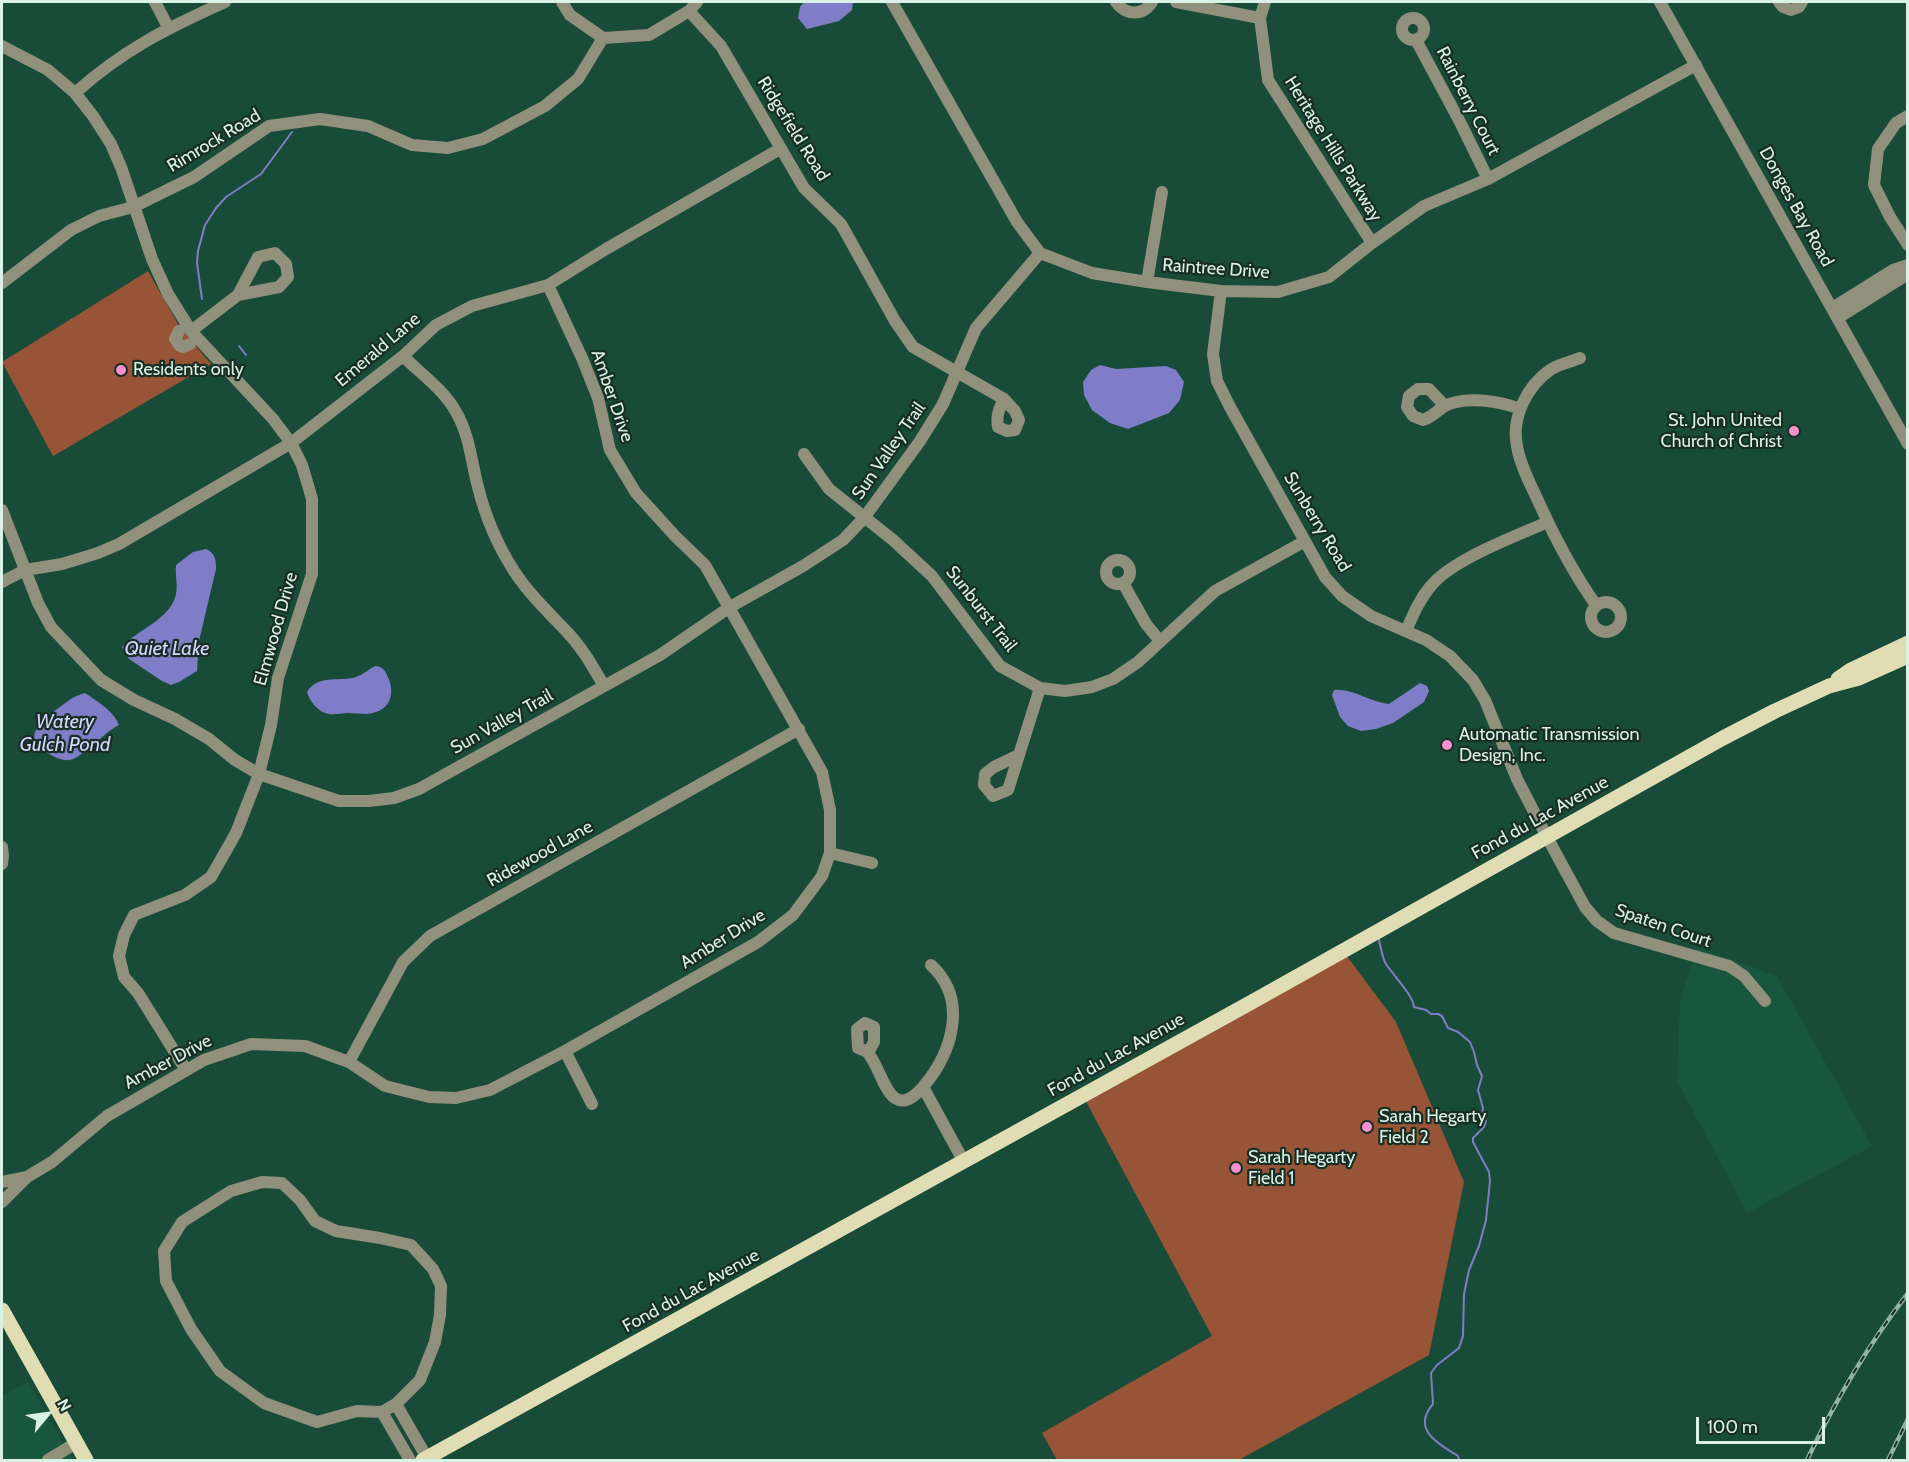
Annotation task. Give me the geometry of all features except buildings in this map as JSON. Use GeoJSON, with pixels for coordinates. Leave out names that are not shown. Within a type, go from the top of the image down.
{"type":"FeatureCollection","features":[{"type":"Feature","properties":{"kind":"main road","name":"Fond du Lac Avenue"},"geometry":{"type":"LineString","coordinates":[[1829,686],[1851,670],[1908,643]]}},
{"type":"Feature","properties":{"kind":"main road","name":"Fond du Lac Avenue"},"geometry":{"type":"LineString","coordinates":[[425,1459],[964,1162],[1723,738],[1829,686],[1859,678],[1908,656]]}},
{"type":"Feature","properties":{"kind":"main road"},"geometry":{"type":"LineString","coordinates":[[2,1310],[86,1461]]}},
{"type":"Feature","properties":{"kind":"street"},"geometry":{"type":"LineString","coordinates":[[155,2],[168,27]]}},
{"type":"Feature","properties":{"kind":"street"},"geometry":{"type":"LineString","coordinates":[[75,93],[130,50],[168,27],[225,2]]}},
{"type":"Feature","properties":{"kind":"street"},"geometry":{"type":"LineString","coordinates":[[562,2],[570,15],[603,38],[649,35],[693,6]]}},
{"type":"Feature","properties":{"kind":"street"},"geometry":{"type":"LineString","coordinates":[[892,2],[1017,222],[1040,253]]}},
{"type":"Feature","properties":{"kind":"street"},"geometry":{"type":"LineString","coordinates":[[1116,2],[1125,10],[1137,13],[1148,8],[1152,2]]}},
{"type":"Feature","properties":{"kind":"street"},"geometry":{"type":"LineString","coordinates":[[1176,2],[1260,18]]}},
{"type":"Feature","properties":{"kind":"street","name":"Heritage Hills Parkway"},"geometry":{"type":"LineString","coordinates":[[1265,2],[1260,18],[1268,80],[1371,243]]}},
{"type":"Feature","properties":{"kind":"street","name":"Donges Bay Road"},"geometry":{"type":"LineString","coordinates":[[1660,2],[1908,444]]}},
{"type":"Feature","properties":{"kind":"street"},"geometry":{"type":"LineString","coordinates":[[1779,2],[1782,7],[1791,10],[1802,2]]}},
{"type":"Feature","properties":{"kind":"street","name":"Ridgefield Road"},"geometry":{"type":"LineString","coordinates":[[693,6],[721,46],[804,188],[841,224],[895,321],[913,347],[1004,399]]}},
{"type":"Feature","properties":{"kind":"street","name":"Rimrock Road"},"geometry":{"type":"LineString","coordinates":[[2,282],[71,230],[99,216],[133,207],[194,177],[269,126],[320,119],[368,126],[412,145],[448,148],[483,140],[545,106],[578,80],[603,38]]}},
{"type":"Feature","properties":{"kind":"street","name":"Rainberry Court"},"geometry":{"type":"LineString","coordinates":[[1416,40],[1488,179]]}},
{"type":"Feature","properties":{"kind":"street","name":"Elmwood Drive"},"geometry":{"type":"LineString","coordinates":[[2,46],[48,70],[75,93],[93,116],[111,144],[121,167],[152,259],[185,331],[273,419],[291,443],[302,465],[312,499],[312,574],[278,678],[271,725],[259,774],[236,833],[212,877],[185,895],[134,915],[124,935],[119,956],[124,977],[138,993],[186,1070]]}},
{"type":"Feature","properties":{"kind":"street","name":"Raintree Drive"},"geometry":{"type":"LineString","coordinates":[[1040,253],[1092,273],[1221,291],[1278,292],[1329,277],[1371,243],[1424,206],[1488,179],[1696,65]]}},
{"type":"Feature","properties":{"kind":"street"},"geometry":{"type":"LineString","coordinates":[[1908,116],[1896,123],[1878,149],[1874,185],[1890,217],[1908,245]]}},
{"type":"Feature","properties":{"kind":"street","name":"Emerald Lane"},"geometry":{"type":"LineString","coordinates":[[2,582],[26,570],[62,564],[119,544],[291,443],[403,356],[436,325],[472,306],[548,285],[780,149]]}},
{"type":"Feature","properties":{"kind":"street"},"geometry":{"type":"LineString","coordinates":[[1147,282],[1162,192]]}},
{"type":"Feature","properties":{"kind":"street","name":"Sun Valley Trail"},"geometry":{"type":"LineString","coordinates":[[26,570],[38,603],[51,627],[101,680],[209,739],[235,760],[259,774],[339,801],[394,798],[419,789],[660,655],[730,606],[803,566],[843,540],[864,518],[944,404],[976,328],[1040,253]]}},
{"type":"Feature","properties":{"kind":"street"},"geometry":{"type":"LineString","coordinates":[[1835,313],[1893,270],[1908,264]]}},
{"type":"Feature","properties":{"kind":"street"},"geometry":{"type":"LineString","coordinates":[[1835,313],[1908,274]]}},
{"type":"Feature","properties":{"kind":"street","name":"Amber Drive"},"geometry":{"type":"LineString","coordinates":[[2,1202],[27,1177],[52,1162],[107,1116],[204,1060],[251,1044],[305,1046],[349,1062],[385,1086],[429,1097],[456,1098],[490,1090],[565,1051],[758,942],[793,915],[822,876],[830,853],[830,810],[822,772],[705,565],[636,493],[610,450],[597,398],[582,358],[548,285]]}},
{"type":"Feature","properties":{"kind":"street","name":"Sunberry Road"},"geometry":{"type":"LineString","coordinates":[[1221,291],[1213,354],[1217,381],[1325,577],[1342,596],[1371,616],[1426,640],[1450,656],[1473,681],[1485,700],[1517,779],[1547,837]]}},
{"type":"Feature","properties":{"kind":"street"},"geometry":{"type":"LineString","coordinates":[[190,345],[183,347],[175,339],[238,295]]}},
{"type":"Feature","properties":{"kind":"street"},"geometry":{"type":"LineString","coordinates":[[403,356],[446,397],[456,412],[470,448],[487,516],[513,571],[569,634],[590,661],[604,686]]}},
{"type":"Feature","properties":{"kind":"street"},"geometry":{"type":"LineString","coordinates":[[1580,358],[1550,369],[1528,393],[1520,409],[1516,445],[1548,522],[1576,576],[1596,605]]}},
{"type":"Feature","properties":{"kind":"street"},"geometry":{"type":"LineString","coordinates":[[1445,406],[1483,400],[1506,403],[1520,409]]}},
{"type":"Feature","properties":{"kind":"street","name":"Sunburst Trail"},"geometry":{"type":"LineString","coordinates":[[804,454],[829,489],[893,540],[932,576],[1000,666],[1040,688],[1065,691],[1092,687],[1113,679],[1138,662],[1215,591],[1305,541]]}},
{"type":"Feature","properties":{"kind":"street"},"geometry":{"type":"LineString","coordinates":[[2,510],[26,570]]}},
{"type":"Feature","properties":{"kind":"street"},"geometry":{"type":"LineString","coordinates":[[1406,632],[1417,606],[1431,585],[1455,566],[1548,522]]}},
{"type":"Feature","properties":{"kind":"street"},"geometry":{"type":"LineString","coordinates":[[1123,583],[1146,624],[1160,641]]}},
{"type":"Feature","properties":{"kind":"street"},"geometry":{"type":"LineString","coordinates":[[1019,755],[1040,688]]}},
{"type":"Feature","properties":{"kind":"street","name":"Ridewood Lane"},"geometry":{"type":"LineString","coordinates":[[349,1062],[403,962],[430,936],[799,729]]}},
{"type":"Feature","properties":{"kind":"street","name":"Spaten Court"},"geometry":{"type":"LineString","coordinates":[[1547,837],[1585,907],[1605,927],[1614,933],[1729,966],[1744,976],[1765,1001]]}},
{"type":"Feature","properties":{"kind":"street"},"geometry":{"type":"LineString","coordinates":[[2,847],[2,864]]}},
{"type":"Feature","properties":{"kind":"street"},"geometry":{"type":"LineString","coordinates":[[830,853],[872,863]]}},
{"type":"Feature","properties":{"kind":"street"},"geometry":{"type":"LineString","coordinates":[[868,1053],[886,1089],[894,1098],[902,1100],[918,1094],[935,1074],[946,1054],[952,1031],[952,1007],[948,986],[931,964]]}},
{"type":"Feature","properties":{"kind":"street"},"geometry":{"type":"LineString","coordinates":[[565,1051],[592,1104]]}},
{"type":"Feature","properties":{"kind":"street"},"geometry":{"type":"LineString","coordinates":[[923,1087],[964,1162]]}},
{"type":"Feature","properties":{"kind":"street","name":"Amber Drive"},"geometry":{"type":"LineString","coordinates":[[2,1182],[27,1177]]}},
{"type":"Feature","properties":{"kind":"street"},"geometry":{"type":"LineString","coordinates":[[262,1182],[282,1183],[300,1200],[315,1221],[336,1231],[411,1245],[433,1269],[441,1286],[440,1315],[435,1342],[420,1380],[396,1404],[382,1412],[357,1411],[317,1422],[264,1403],[220,1371],[191,1329],[166,1281],[164,1251],[182,1222],[231,1191],[262,1182]]}},
{"type":"Feature","properties":{"kind":"street"},"geometry":{"type":"LineString","coordinates":[[396,1404],[425,1459]]}},
{"type":"Feature","properties":{"kind":"street"},"geometry":{"type":"LineString","coordinates":[[382,1412],[410,1461]]}},
{"type":"Feature","properties":{"kind":"street"},"geometry":{"type":"LineString","coordinates":[[48,1461],[76,1443]]}},
{"type":"Feature","properties":{"kind":"shaded area"},"geometry":{"type":"Polygon","coordinates":[[[148,271],[179,326],[211,364],[53,456],[2,362],[148,271]]]}},
{"type":"Feature","properties":{"kind":"shaded area"},"geometry":{"type":"Polygon","coordinates":[[[1697,947],[1777,976],[1872,1146],[1747,1213],[1677,1081],[1680,1002],[1697,947]]]}},
{"type":"Feature","properties":{"kind":"shaded area"},"geometry":{"type":"Polygon","coordinates":[[[1343,951],[1396,1022],[1464,1182],[1429,1355],[1239,1460],[1057,1460],[1042,1433],[1212,1336],[1083,1096],[1343,951]]]}},
{"type":"Feature","properties":{"kind":"shaded area"},"geometry":{"type":"Polygon","coordinates":[[[28,1382],[73,1460],[2,1460],[2,1396],[28,1382]]]}},
{"type":"Feature","properties":{"kind":"water"},"geometry":{"type":"Polygon","coordinates":[[[804,2],[853,2],[852,10],[839,21],[807,29],[798,18],[800,7],[804,2]]]}},
{"type":"Feature","properties":{"kind":"water"},"geometry":{"type":"Polygon","coordinates":[[[1100,365],[1116,369],[1166,366],[1176,370],[1184,382],[1180,400],[1169,413],[1128,429],[1110,423],[1092,410],[1084,395],[1083,382],[1091,370],[1100,365]]]}},
{"type":"Feature","properties":{"kind":"water","name":"Quiet Lake"},"geometry":{"type":"Polygon","coordinates":[[[206,549],[214,557],[216,569],[199,641],[197,671],[171,685],[129,659],[122,647],[161,617],[173,603],[177,591],[176,565],[193,552],[206,549]]]}},
{"type":"Feature","properties":{"kind":"water"},"geometry":{"type":"Polygon","coordinates":[[[375,666],[386,672],[391,697],[381,710],[375,713],[325,713],[312,703],[308,696],[307,692],[316,683],[353,678],[375,666]]]}},
{"type":"Feature","properties":{"kind":"water"},"geometry":{"type":"Polygon","coordinates":[[[1420,683],[1427,686],[1429,691],[1424,702],[1393,723],[1376,729],[1361,731],[1348,726],[1340,717],[1332,695],[1334,690],[1341,690],[1389,704],[1420,683]]]}},
{"type":"Feature","properties":{"kind":"water","name":"Watery Gulch Pond"},"geometry":{"type":"Polygon","coordinates":[[[85,693],[109,711],[119,725],[70,760],[58,758],[40,748],[34,736],[40,725],[67,702],[85,693]]]}},
{"type":"Feature","properties":{"kind":"waterway"},"geometry":{"type":"LineString","coordinates":[[202,299],[197,263],[205,225],[226,197],[261,174],[292,132]]}},
{"type":"Feature","properties":{"kind":"waterway"},"geometry":{"type":"LineString","coordinates":[[239,346],[246,355]]}},
{"type":"Feature","properties":{"kind":"waterway"},"geometry":{"type":"LineString","coordinates":[[1379,940],[1386,964],[1407,991],[1414,1007],[1442,1016],[1448,1028],[1458,1032],[1470,1042],[1482,1076],[1478,1090],[1483,1108],[1482,1115],[1486,1121],[1484,1127],[1473,1138],[1473,1142],[1489,1172],[1486,1220],[1469,1270],[1464,1294],[1463,1336],[1459,1348],[1437,1365],[1431,1373],[1433,1404],[1425,1421],[1430,1435],[1458,1456],[1459,1460]]}},
{"type":"Feature","properties":{"kind":"railway"},"geometry":{"type":"LineString","coordinates":[[1807,1460],[1853,1374],[1908,1293]]}},
{"type":"Feature","properties":{"kind":"railway"},"geometry":{"type":"LineString","coordinates":[[1888,1460],[1908,1419]]}},
{"type":"Feature","properties":{"kind":"place","name":"Residents only"},"geometry":{"type":"Point","coordinates":[121,370]}},
{"type":"Feature","properties":{"kind":"place","name":"St. John United Church of Christ"},"geometry":{"type":"Point","coordinates":[1794,431]}},
{"type":"Feature","properties":{"kind":"place","name":"Automatic Transmission Design, Inc."},"geometry":{"type":"Point","coordinates":[1447,745]}},
{"type":"Feature","properties":{"kind":"place","name":"Sarah Hegarty Field 2"},"geometry":{"type":"Point","coordinates":[1367,1127]}},
{"type":"Feature","properties":{"kind":"place","name":"Sarah Hegarty Field 1"},"geometry":{"type":"Point","coordinates":[1236,1168]}}]}
